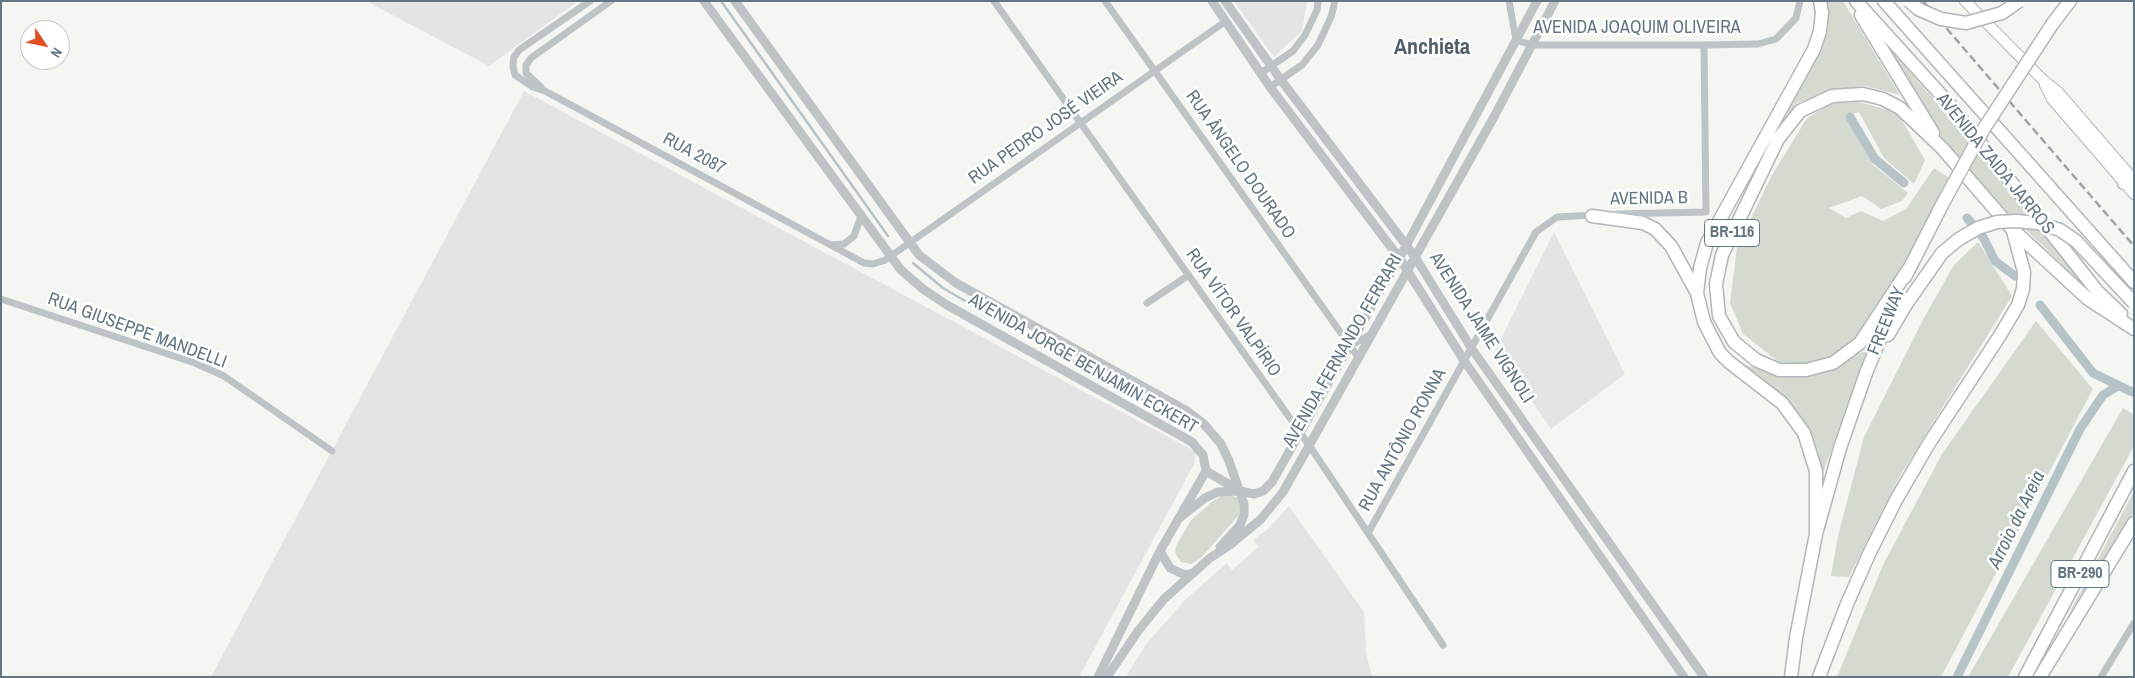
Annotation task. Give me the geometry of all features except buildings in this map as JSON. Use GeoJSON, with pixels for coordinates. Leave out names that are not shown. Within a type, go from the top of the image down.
{"type":"FeatureCollection","features":[{"type":"Feature","properties":{"kind":"highway"},"geometry":{"type":"LineString","coordinates":[[1698,293],[1700,268],[1707,243],[1814,49],[1820,31],[1822,12],[1820,1]]}},
{"type":"Feature","properties":{"kind":"highway"},"geometry":{"type":"LineString","coordinates":[[1852,1],[1942,148]]}},
{"type":"Feature","properties":{"kind":"highway","name":"AVENIDA ZAIDA JARROS"},"geometry":{"type":"LineString","coordinates":[[1856,1],[1952,107],[2096,290],[2134,328]]}},
{"type":"Feature","properties":{"kind":"highway","name":"AVENIDA ZAIDA JARROS"},"geometry":{"type":"LineString","coordinates":[[1884,1],[2134,282]]}},
{"type":"Feature","properties":{"kind":"highway"},"geometry":{"type":"LineString","coordinates":[[1909,1],[1918,9],[1941,19],[1966,23],[2002,13],[2019,1]]}},
{"type":"Feature","properties":{"kind":"highway","name":"FREEWAY"},"geometry":{"type":"LineString","coordinates":[[1791,677],[1796,638],[1816,534],[1840,448],[1866,373],[1908,270],[1983,130],[2053,23],[2070,1]]}},
{"type":"Feature","properties":{"kind":"highway","name":"BR-116"},"geometry":{"type":"LineString","coordinates":[[1908,270],[1860,343],[1833,364],[1806,370],[1778,370],[1756,360],[1734,342],[1719,316],[1716,284],[1722,254],[1778,139],[1800,111],[1832,96],[1863,94],[1872,95],[1900,108],[1942,148],[2012,229],[2088,299],[2134,328]]}},
{"type":"Feature","properties":{"kind":"highway"},"geometry":{"type":"LineString","coordinates":[[1592,216],[1643,223],[1655,229],[1671,246],[1698,293],[1706,327],[1720,353],[1782,403],[1804,433],[1816,471],[1816,534]]}},
{"type":"Feature","properties":{"kind":"highway"},"geometry":{"type":"LineString","coordinates":[[1866,373],[1907,303],[1942,253],[1959,239],[1978,228],[1997,222],[2038,223],[2060,230],[2076,241],[2134,303]]}},
{"type":"Feature","properties":{"kind":"highway"},"geometry":{"type":"LineString","coordinates":[[1819,677],[1868,554],[1896,500],[1928,444],[2018,305],[2023,289],[2024,272],[2019,248],[2012,229]]}},
{"type":"Feature","properties":{"kind":"highway","name":"BR-290"},"geometry":{"type":"LineString","coordinates":[[2025,677],[2134,471]]}},
{"type":"Feature","properties":{"kind":"highway"},"geometry":{"type":"LineString","coordinates":[[2040,677],[2134,523]]}},
{"type":"Feature","properties":{"kind":"main road"},"geometry":{"type":"LineString","coordinates":[[1965,1],[2043,80],[2052,100],[2131,182],[2134,194]]}},
{"type":"Feature","properties":{"kind":"street","name":"RUA 2087"},"geometry":{"type":"LineString","coordinates":[[590,1],[519,50],[514,57],[513,66],[515,74],[533,87],[545,91],[864,263],[878,264],[888,258]]}},
{"type":"Feature","properties":{"kind":"street"},"geometry":{"type":"LineString","coordinates":[[545,91],[526,73],[526,65],[531,58],[611,1]]}},
{"type":"Feature","properties":{"kind":"street","name":"AVENIDA JORGE BENJAMIN ECKERT"},"geometry":{"type":"LineString","coordinates":[[704,1],[861,216],[888,258],[923,289],[947,305],[1192,442],[1203,455],[1206,470]]}},
{"type":"Feature","properties":{"kind":"street","name":"AVENIDA JORGE BENJAMIN ECKERT"},"geometry":{"type":"LineString","coordinates":[[735,1],[919,255],[956,283],[1187,411],[1203,423],[1221,444],[1240,491],[1244,504],[1244,515],[1240,526],[1210,558]]}},
{"type":"Feature","properties":{"kind":"street","name":"RUA VÍTOR VALPÍRIO"},"geometry":{"type":"LineString","coordinates":[[994,1],[1301,433],[1443,644]]}},
{"type":"Feature","properties":{"kind":"street","name":"RUA ÂNGELO DOURADO"},"geometry":{"type":"LineString","coordinates":[[1105,1],[1358,357]]}},
{"type":"Feature","properties":{"kind":"street","name":"AVENIDA JAIME VIGNOLI"},"geometry":{"type":"LineString","coordinates":[[1212,1],[1270,87],[1400,259],[1465,362],[1684,677]]}},
{"type":"Feature","properties":{"kind":"street","name":"AVENIDA JAIME VIGNOLI"},"geometry":{"type":"LineString","coordinates":[[1225,1],[1281,80],[1415,257],[1472,349],[1704,677]]}},
{"type":"Feature","properties":{"kind":"street"},"geometry":{"type":"LineString","coordinates":[[1261,73],[1292,51],[1305,35],[1317,10],[1318,1]]}},
{"type":"Feature","properties":{"kind":"street"},"geometry":{"type":"LineString","coordinates":[[1270,87],[1302,65],[1318,44],[1331,17],[1335,1]]}},
{"type":"Feature","properties":{"kind":"street"},"geometry":{"type":"LineString","coordinates":[[1509,1],[1516,40]]}},
{"type":"Feature","properties":{"kind":"street","name":"AVENIDA FERNANDO FERRARI"},"geometry":{"type":"LineString","coordinates":[[1178,519],[1205,498],[1218,492],[1240,491],[1254,494],[1263,491],[1272,482],[1400,259],[1537,1]]}},
{"type":"Feature","properties":{"kind":"street","name":"AVENIDA FERNANDO FERRARI"},"geometry":{"type":"LineString","coordinates":[[1107,677],[1143,624],[1164,599],[1210,558],[1261,519],[1283,492],[1495,115],[1555,1]]}},
{"type":"Feature","properties":{"kind":"street","name":"AVENIDA JOAQUIM OLIVEIRA"},"geometry":{"type":"LineString","coordinates":[[1516,40],[1532,45],[1758,44],[1776,39],[1796,18],[1800,1]]}},
{"type":"Feature","properties":{"kind":"street","name":"RUA PEDRO JOSÉ VIEIRA"},"geometry":{"type":"LineString","coordinates":[[888,258],[1226,21]]}},
{"type":"Feature","properties":{"kind":"street","name":"AVENIDA B"},"geometry":{"type":"LineString","coordinates":[[1472,349],[1536,232],[1557,217],[1706,212],[1704,45]]}},
{"type":"Feature","properties":{"kind":"street"},"geometry":{"type":"LineString","coordinates":[[1481,107],[1495,115]]}},
{"type":"Feature","properties":{"kind":"street"},"geometry":{"type":"LineString","coordinates":[[831,245],[844,244],[854,236],[861,216]]}},
{"type":"Feature","properties":{"kind":"street"},"geometry":{"type":"LineString","coordinates":[[1147,303],[1189,275]]}},
{"type":"Feature","properties":{"kind":"street","name":"RUA GIUSEPPE MANDELLI"},"geometry":{"type":"LineString","coordinates":[[1,299],[195,363],[224,376],[332,451]]}},
{"type":"Feature","properties":{"kind":"street"},"geometry":{"type":"LineString","coordinates":[[1350,346],[1371,336],[1373,332]]}},
{"type":"Feature","properties":{"kind":"street","name":"RUA ANTÔNIO RONNA"},"geometry":{"type":"LineString","coordinates":[[1368,533],[1472,349]]}},
{"type":"Feature","properties":{"kind":"street"},"geometry":{"type":"LineString","coordinates":[[1206,470],[1240,491]]}},
{"type":"Feature","properties":{"kind":"street","name":"AVENIDA FERNANDO FERRARI"},"geometry":{"type":"LineString","coordinates":[[1098,677],[1160,551],[1206,470]]}},
{"type":"Feature","properties":{"kind":"street"},"geometry":{"type":"LineString","coordinates":[[1160,551],[1170,568],[1185,575],[1194,573]]}},
{"type":"Feature","properties":{"kind":"street"},"geometry":{"type":"LineString","coordinates":[[1640,613],[1653,605]]}},
{"type":"Feature","properties":{"kind":"street"},"geometry":{"type":"LineString","coordinates":[[2101,677],[2134,623]]}},
{"type":"Feature","properties":{"kind":"shaded area"},"geometry":{"type":"Polygon","coordinates":[[[366,1],[578,1],[489,66],[366,1]]]}},
{"type":"Feature","properties":{"kind":"shaded area"},"geometry":{"type":"Polygon","coordinates":[[[1234,1],[1307,1],[1302,31],[1274,57],[1234,1]]]}},
{"type":"Feature","properties":{"kind":"shaded area"},"geometry":{"type":"Polygon","coordinates":[[[1827,1],[1843,1],[1900,95],[1865,86],[1832,90],[1797,103],[1779,124],[1827,16],[1827,1]]]}},
{"type":"Feature","properties":{"kind":"shaded area"},"geometry":{"type":"Polygon","coordinates":[[[1879,37],[1953,121],[2087,289],[1999,204],[1934,128],[1879,37]]]}},
{"type":"Feature","properties":{"kind":"shaded area"},"geometry":{"type":"Polygon","coordinates":[[[524,91],[1196,452],[1194,464],[1079,677],[211,677],[524,91]]]}},
{"type":"Feature","properties":{"kind":"shaded area"},"geometry":{"type":"Polygon","coordinates":[[[1859,102],[1897,112],[1925,160],[1914,184],[1884,158],[1859,112],[1846,116],[1873,165],[1908,193],[1902,201],[1881,209],[1862,196],[1829,208],[1846,218],[1861,211],[1883,221],[1906,209],[1934,168],[1951,179],[1903,269],[1859,336],[1832,358],[1805,364],[1779,362],[1743,334],[1730,303],[1737,247],[1772,175],[1807,118],[1832,103],[1859,102]]]}},
{"type":"Feature","properties":{"kind":"shaded area"},"geometry":{"type":"Polygon","coordinates":[[[1554,232],[1625,374],[1551,429],[1496,349],[1554,232]]]}},
{"type":"Feature","properties":{"kind":"shaded area"},"geometry":{"type":"Polygon","coordinates":[[[1978,242],[2012,296],[1900,476],[1849,577],[1831,576],[1838,536],[1864,437],[1925,316],[1954,265],[1978,242]]]}},
{"type":"Feature","properties":{"kind":"shaded area"},"geometry":{"type":"Polygon","coordinates":[[[2036,321],[2093,389],[1941,677],[1837,677],[1883,565],[1942,454],[2036,321]]]}},
{"type":"Feature","properties":{"kind":"shaded area"},"geometry":{"type":"Polygon","coordinates":[[[1871,347],[1823,472],[1810,430],[1787,399],[1742,364],[1789,377],[1825,373],[1871,347]]]}},
{"type":"Feature","properties":{"kind":"shaded area"},"geometry":{"type":"Polygon","coordinates":[[[2123,408],[2134,415],[2134,446],[2008,677],[1968,677],[2123,408]]]}},
{"type":"Feature","properties":{"kind":"shaded area"},"geometry":{"type":"Polygon","coordinates":[[[2134,491],[2134,512],[2066,619],[2134,491]]]}},
{"type":"Feature","properties":{"kind":"shaded area"},"geometry":{"type":"Polygon","coordinates":[[[1231,495],[1237,498],[1240,504],[1239,515],[1201,558],[1191,564],[1181,562],[1175,553],[1176,546],[1191,520],[1221,496],[1231,495]]]}},
{"type":"Feature","properties":{"kind":"shaded area"},"geometry":{"type":"Polygon","coordinates":[[[1289,506],[1364,612],[1366,653],[1371,673],[1374,677],[1126,677],[1146,644],[1186,599],[1227,563],[1232,570],[1258,547],[1253,540],[1268,529],[1289,506]]]}},
{"type":"Feature","properties":{"kind":"waterway"},"geometry":{"type":"LineString","coordinates":[[721,1],[888,236]]}},
{"type":"Feature","properties":{"kind":"waterway","name":"Arroio da Areia"},"geometry":{"type":"LineString","coordinates":[[1850,117],[1875,159],[1904,183]]}},
{"type":"Feature","properties":{"kind":"waterway","name":"Arroio da Areia"},"geometry":{"type":"LineString","coordinates":[[1967,218],[1983,237],[1995,261],[2015,276]]}},
{"type":"Feature","properties":{"kind":"waterway"},"geometry":{"type":"LineString","coordinates":[[913,263],[943,288],[1183,422]]}},
{"type":"Feature","properties":{"kind":"waterway","name":"Arroio da Areia"},"geometry":{"type":"LineString","coordinates":[[2040,305],[2093,373],[2132,392]]}},
{"type":"Feature","properties":{"kind":"waterway","name":"Arroio da Areia"},"geometry":{"type":"LineString","coordinates":[[1957,677],[2080,429],[2103,395],[2118,386]]}},
{"type":"Feature","properties":{"kind":"railway"},"geometry":{"type":"LineString","coordinates":[[1923,1],[2134,246]]}},
{"type":"Feature","properties":{"kind":"district","name":"Anchieta"},"geometry":{"type":"Point","coordinates":[1432,48]}}]}
